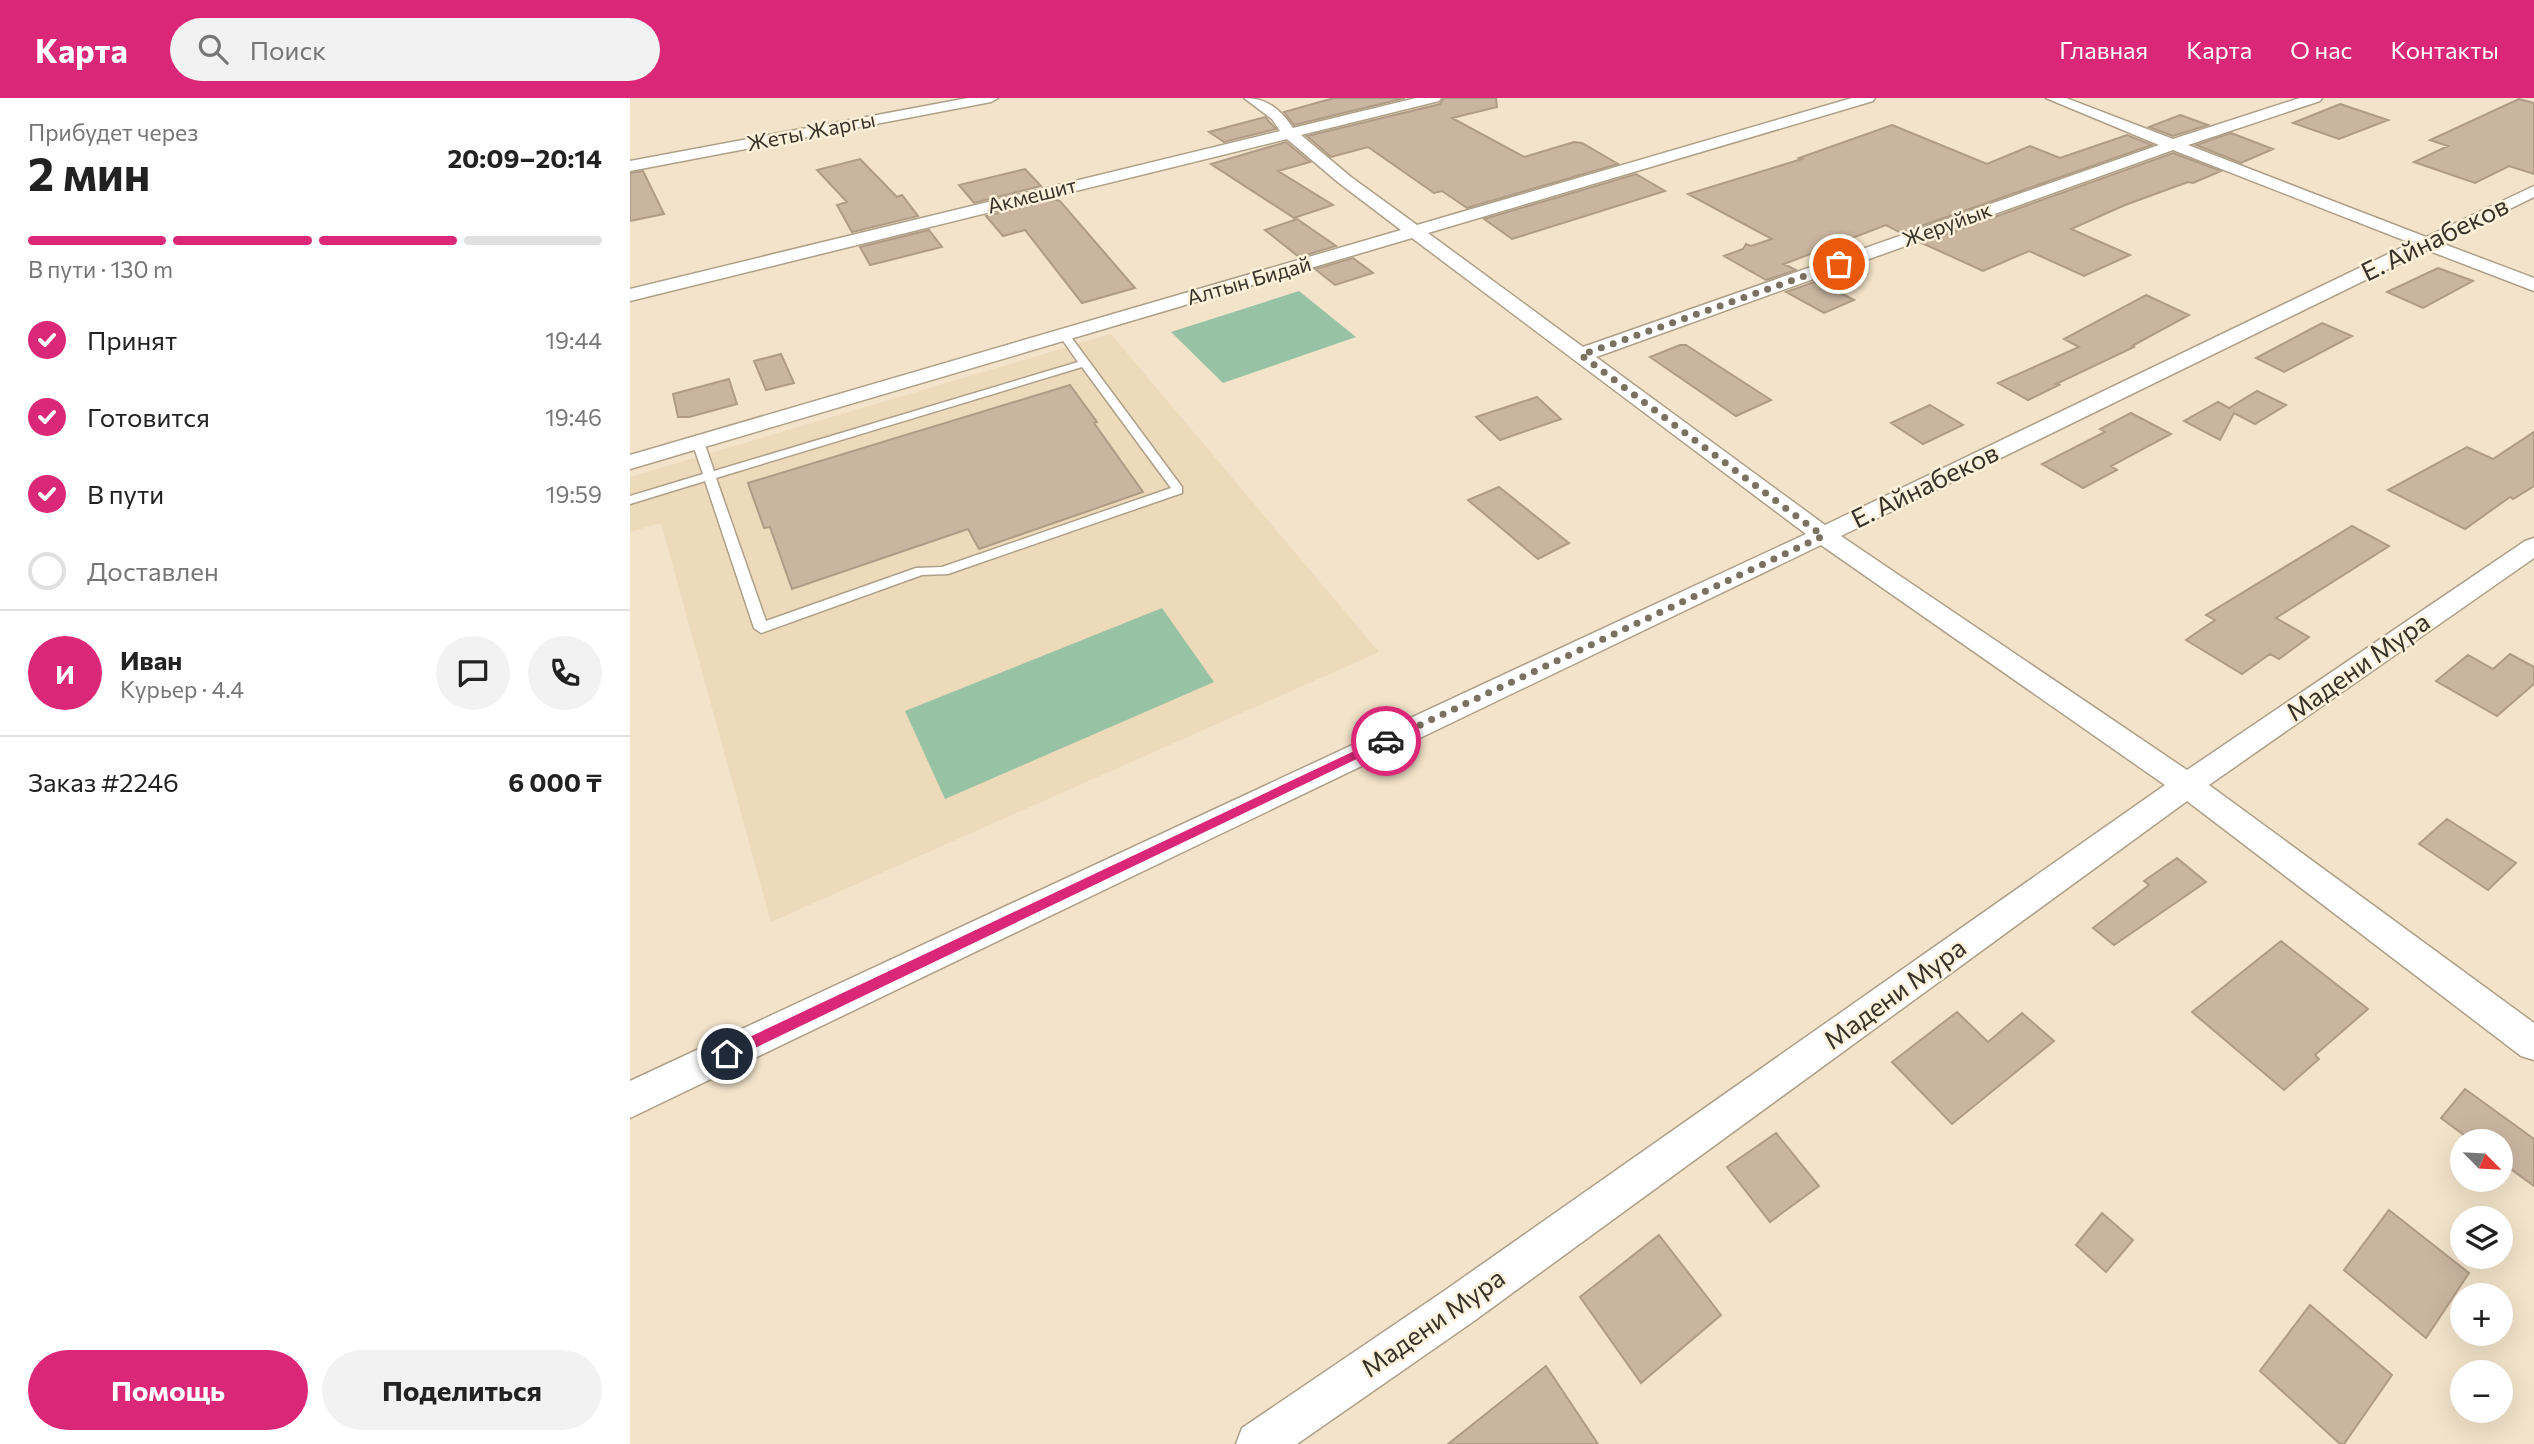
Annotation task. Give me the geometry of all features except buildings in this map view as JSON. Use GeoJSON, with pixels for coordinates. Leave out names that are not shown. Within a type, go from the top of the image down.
{"type":"FeatureCollection","features":[{"type":"Feature","properties":{"kind":"street","name":"Жеты Жаргы"},"geometry":{"type":"LineString","coordinates":[[630,166],[991,98]]}},
{"type":"Feature","properties":{"kind":"street"},"geometry":{"type":"LineString","coordinates":[[1251,98],[1277,116],[1289,133],[1345,180],[1823,536],[2187,785],[2534,1044]]}},
{"type":"Feature","properties":{"kind":"street","name":"Акмешит"},"geometry":{"type":"LineString","coordinates":[[630,295],[1434,98]]}},
{"type":"Feature","properties":{"kind":"street","name":"Алтын Бидай"},"geometry":{"type":"LineString","coordinates":[[630,462],[1868,98]]}},
{"type":"Feature","properties":{"kind":"street"},"geometry":{"type":"LineString","coordinates":[[2053,98],[2534,285]]}},
{"type":"Feature","properties":{"kind":"street","name":"Жеруйык"},"geometry":{"type":"LineString","coordinates":[[1581,355],[2175,144],[2315,98]]}},
{"type":"Feature","properties":{"kind":"street","name":"Е. Айнабеков"},"geometry":{"type":"LineString","coordinates":[[630,1100],[1085,882],[1823,536],[2534,191]]}},
{"type":"Feature","properties":{"kind":"street","name":"Мадени Мура"},"geometry":{"type":"LineString","coordinates":[[1258,1444],[1459,1306],[2187,785],[2534,546]]}},
{"type":"Feature","properties":{"kind":"lane"},"geometry":{"type":"LineString","coordinates":[[698,442],[761,628],[921,571],[943,571],[1178,490],[1065,335]]}},
{"type":"Feature","properties":{"kind":"lane"},"geometry":{"type":"LineString","coordinates":[[630,500],[1086,363]]}},
{"type":"Feature","properties":{"kind":"shaded area"},"geometry":{"type":"Polygon","coordinates":[[[1111,334],[1379,652],[771,922],[661,523],[630,532],[630,477],[1111,334]]]}},
{"type":"Feature","properties":{"kind":"green space"},"geometry":{"type":"Polygon","coordinates":[[[1299,291],[1356,337],[1223,383],[1171,332],[1299,291]]]}},
{"type":"Feature","properties":{"kind":"green space"},"geometry":{"type":"Polygon","coordinates":[[[1162,608],[1214,682],[945,799],[905,711],[1162,608]]]}},
{"type":"Feature","properties":{"kind":"way so far"},"geometry":{"type":"LineString","coordinates":[[1386,741],[1823,536],[1581,355],[1839,264]]}},
{"type":"Feature","properties":{"kind":"route"},"geometry":{"type":"LineString","coordinates":[[727,1054],[1386,741]]}}]}
